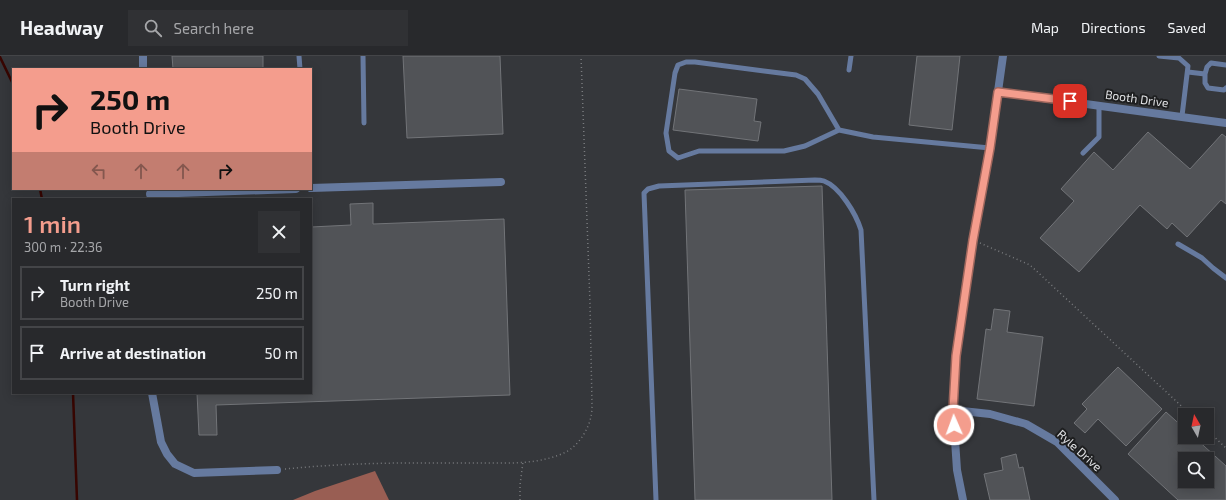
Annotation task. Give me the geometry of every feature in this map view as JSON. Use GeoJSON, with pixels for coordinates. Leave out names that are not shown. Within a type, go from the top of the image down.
{"type":"FeatureCollection","features":[{"type":"Feature","properties":{"kind":"street"},"geometry":{"type":"LineString","coordinates":[[143,56],[143,68]]}},
{"type":"Feature","properties":{"kind":"street"},"geometry":{"type":"LineString","coordinates":[[963,500],[957,470],[953,410],[956,356],[973,240],[990,148],[1003,56]]}},
{"type":"Feature","properties":{"kind":"street","name":"Booth Drive"},"geometry":{"type":"LineString","coordinates":[[998,92],[1226,122]]}},
{"type":"Feature","properties":{"kind":"street"},"geometry":{"type":"LineString","coordinates":[[312,188],[501,182]]}},
{"type":"Feature","properties":{"kind":"street"},"geometry":{"type":"LineString","coordinates":[[150,194],[267,190]]}},
{"type":"Feature","properties":{"kind":"street"},"geometry":{"type":"LineString","coordinates":[[152,394],[161,442],[167,454],[175,464],[194,473],[278,470]]}},
{"type":"Feature","properties":{"kind":"street","name":"Ryle Drive"},"geometry":{"type":"LineString","coordinates":[[953,410],[990,414],[1026,424],[1057,442],[1115,500]]}},
{"type":"Feature","properties":{"kind":"lane"},"geometry":{"type":"LineString","coordinates":[[299,56],[300,68]]}},
{"type":"Feature","properties":{"kind":"lane"},"geometry":{"type":"LineString","coordinates":[[363,56],[364,123]]}},
{"type":"Feature","properties":{"kind":"lane"},"geometry":{"type":"LineString","coordinates":[[849,70],[851,56]]}},
{"type":"Feature","properties":{"kind":"lane"},"geometry":{"type":"LineString","coordinates":[[1158,56],[1179,58],[1188,66],[1182,116]]}},
{"type":"Feature","properties":{"kind":"lane"},"geometry":{"type":"LineString","coordinates":[[839,130],[818,94],[805,79],[796,75],[695,62],[686,62],[678,65],[675,73],[666,133],[670,151],[678,158],[699,151],[784,151],[805,146],[839,130],[873,137],[990,148]]}},
{"type":"Feature","properties":{"kind":"lane"},"geometry":{"type":"LineString","coordinates":[[1226,66],[1211,63],[1206,67],[1205,74],[1205,83],[1208,88],[1224,90],[1226,88]]}},
{"type":"Feature","properties":{"kind":"lane"},"geometry":{"type":"LineString","coordinates":[[1188,72],[1205,74]]}},
{"type":"Feature","properties":{"kind":"lane"},"geometry":{"type":"LineString","coordinates":[[1084,153],[1099,137],[1100,105]]}},
{"type":"Feature","properties":{"kind":"lane"},"geometry":{"type":"LineString","coordinates":[[656,500],[644,193],[648,189],[659,186],[815,180],[823,180],[832,185],[851,207],[861,230],[874,500]]}},
{"type":"Feature","properties":{"kind":"lane"},"geometry":{"type":"LineString","coordinates":[[1178,244],[1202,258],[1226,278]]}},
{"type":"Feature","properties":{"kind":"path"},"geometry":{"type":"LineString","coordinates":[[278,470],[319,466],[396,463],[536,462],[567,452],[583,435],[592,416],[590,295],[580,56]]}},
{"type":"Feature","properties":{"kind":"path"},"geometry":{"type":"LineString","coordinates":[[973,240],[1030,265],[1183,408]]}},
{"type":"Feature","properties":{"kind":"path"},"geometry":{"type":"LineString","coordinates":[[1214,437],[1226,448]]}},
{"type":"Feature","properties":{"kind":"path"},"geometry":{"type":"LineString","coordinates":[[520,500],[523,462]]}},
{"type":"Feature","properties":{"kind":"shaded area"},"geometry":{"type":"Polygon","coordinates":[[[375,471],[389,500],[293,500],[315,491],[375,471]]]}},
{"type":"Feature","properties":{"kind":"building"},"geometry":{"type":"Polygon","coordinates":[[[172,56],[263,56],[263,68],[173,68],[172,56]]]}},
{"type":"Feature","properties":{"kind":"building"},"geometry":{"type":"Polygon","coordinates":[[[403,56],[500,56],[503,134],[407,138],[403,56]]]}},
{"type":"Feature","properties":{"kind":"building"},"geometry":{"type":"Polygon","coordinates":[[[917,56],[960,56],[952,130],[909,125],[917,56]]]}},
{"type":"Feature","properties":{"kind":"building"},"geometry":{"type":"Polygon","coordinates":[[[679,89],[757,99],[754,121],[761,122],[758,141],[673,130],[679,89]]]}},
{"type":"Feature","properties":{"kind":"building"},"geometry":{"type":"Polygon","coordinates":[[[1148,132],[1190,169],[1222,134],[1226,137],[1226,204],[1221,200],[1187,237],[1172,223],[1167,229],[1140,205],[1079,272],[1040,238],[1074,201],[1061,189],[1094,152],[1113,170],[1148,132]]]}},
{"type":"Feature","properties":{"kind":"building"},"geometry":{"type":"Polygon","coordinates":[[[822,186],[832,500],[695,500],[685,190],[822,186]]]}},
{"type":"Feature","properties":{"kind":"building"},"geometry":{"type":"Polygon","coordinates":[[[373,203],[373,224],[504,219],[510,395],[216,405],[217,435],[199,435],[197,394],[312,394],[312,227],[351,225],[350,204],[373,203]]]}},
{"type":"Feature","properties":{"kind":"building"},"geometry":{"type":"Polygon","coordinates":[[[994,309],[1010,311],[1007,332],[1043,337],[1034,406],[977,399],[986,329],[991,330],[994,309]]]}},
{"type":"Feature","properties":{"kind":"building"},"geometry":{"type":"Polygon","coordinates":[[[1118,367],[1162,409],[1126,446],[1098,419],[1085,433],[1074,423],[1087,409],[1082,404],[1118,367]]]}},
{"type":"Feature","properties":{"kind":"building"},"geometry":{"type":"Polygon","coordinates":[[[1166,412],[1178,423],[1178,444],[1202,444],[1211,452],[1178,452],[1178,488],[1214,488],[1214,455],[1226,466],[1226,500],[1178,500],[1128,454],[1166,412]]]}},
{"type":"Feature","properties":{"kind":"building"},"geometry":{"type":"Polygon","coordinates":[[[1016,454],[1019,468],[1023,467],[1030,500],[990,500],[984,474],[1003,470],[1001,458],[1016,454]]]}},
{"type":"Feature","properties":{"kind":"waterway"},"geometry":{"type":"LineString","coordinates":[[0,57],[12,82]]}},
{"type":"Feature","properties":{"kind":"waterway"},"geometry":{"type":"LineString","coordinates":[[40,190],[42,198]]}},
{"type":"Feature","properties":{"kind":"waterway"},"geometry":{"type":"LineString","coordinates":[[73,394],[77,500]]}},
{"type":"Feature","properties":{"kind":"route"},"geometry":{"type":"LineString","coordinates":[[954,425],[953,410],[956,356],[973,240],[990,148],[998,92],[1070,101]]}}]}
